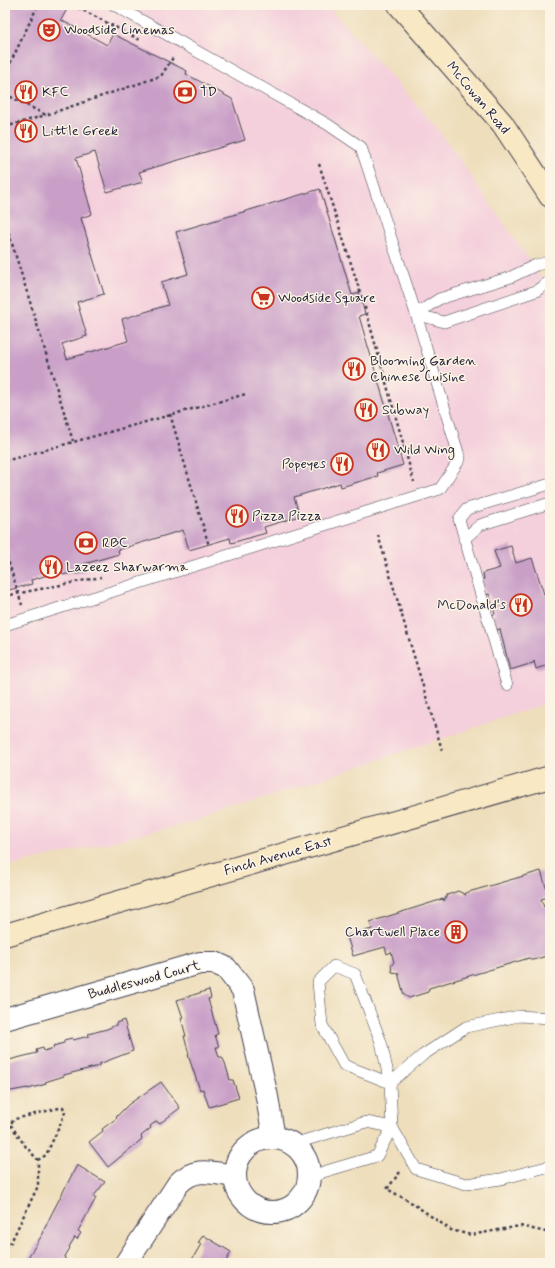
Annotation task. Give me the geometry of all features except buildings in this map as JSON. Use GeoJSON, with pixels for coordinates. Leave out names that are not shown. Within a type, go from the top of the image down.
{"type":"FeatureCollection","features":[{"type":"Feature","properties":{"kind":"main road","name":"McCowan Road"},"geometry":{"type":"LineString","coordinates":[[399,5],[502,123],[550,196]]}},
{"type":"Feature","properties":{"kind":"main road","name":"Finch Avenue East"},"geometry":{"type":"LineString","coordinates":[[5,935],[550,777]]}},
{"type":"Feature","properties":{"kind":"street","name":"Buddleswood Court"},"geometry":{"type":"LineString","coordinates":[[5,1019],[200,963],[214,963],[226,968],[243,990],[268,1097],[283,1141]]}},
{"type":"Feature","properties":{"kind":"street"},"geometry":{"type":"LineString","coordinates":[[262,1140],[283,1141],[306,1159],[310,1179],[306,1191],[299,1201],[289,1209],[277,1212],[264,1212],[253,1207],[244,1199],[237,1188],[235,1176],[237,1164],[242,1153],[251,1145],[262,1140]]}},
{"type":"Feature","properties":{"kind":"street"},"geometry":{"type":"LineString","coordinates":[[126,1263],[178,1184],[185,1176],[195,1172],[235,1176]]}},
{"type":"Feature","properties":{"kind":"lane"},"geometry":{"type":"LineString","coordinates":[[5,625],[440,489],[460,459],[416,314],[361,147],[327,124],[114,5]]}},
{"type":"Feature","properties":{"kind":"lane"},"geometry":{"type":"LineString","coordinates":[[416,314],[439,299],[511,277],[536,264],[550,262]]}},
{"type":"Feature","properties":{"kind":"lane"},"geometry":{"type":"LineString","coordinates":[[416,314],[444,322],[536,291],[550,281]]}},
{"type":"Feature","properties":{"kind":"lane"},"geometry":{"type":"LineString","coordinates":[[507,685],[459,519],[467,510],[550,484]]}},
{"type":"Feature","properties":{"kind":"lane"},"geometry":{"type":"LineString","coordinates":[[464,538],[480,525],[550,503]]}},
{"type":"Feature","properties":{"kind":"lane"},"geometry":{"type":"LineString","coordinates":[[390,1083],[344,1064],[322,1025],[318,982],[334,966],[355,974],[381,1042],[390,1083],[392,1127],[416,1169],[466,1184],[501,1179],[550,1166]]}},
{"type":"Feature","properties":{"kind":"lane"},"geometry":{"type":"LineString","coordinates":[[390,1083],[423,1055],[466,1027],[519,1016],[550,1018]]}},
{"type":"Feature","properties":{"kind":"lane"},"geometry":{"type":"LineString","coordinates":[[283,1141],[366,1122],[392,1127]]}},
{"type":"Feature","properties":{"kind":"lane"},"geometry":{"type":"LineString","coordinates":[[310,1179],[323,1172],[378,1156],[392,1127]]}},
{"type":"Feature","properties":{"kind":"path"},"geometry":{"type":"LineString","coordinates":[[5,74],[38,5]]}},
{"type":"Feature","properties":{"kind":"path"},"geometry":{"type":"LineString","coordinates":[[5,127],[46,115],[161,76],[181,42]]}},
{"type":"Feature","properties":{"kind":"path"},"geometry":{"type":"LineString","coordinates":[[5,94],[46,115]]}},
{"type":"Feature","properties":{"kind":"path"},"geometry":{"type":"LineString","coordinates":[[319,164],[364,304],[417,490],[416,497]]}},
{"type":"Feature","properties":{"kind":"path"},"geometry":{"type":"LineString","coordinates":[[5,221],[73,441]]}},
{"type":"Feature","properties":{"kind":"path"},"geometry":{"type":"LineString","coordinates":[[5,461],[246,394]]}},
{"type":"Feature","properties":{"kind":"path"},"geometry":{"type":"LineString","coordinates":[[170,414],[214,560]]}},
{"type":"Feature","properties":{"kind":"path"},"geometry":{"type":"LineString","coordinates":[[378,535],[442,750]]}},
{"type":"Feature","properties":{"kind":"path"},"geometry":{"type":"LineString","coordinates":[[5,551],[26,619]]}},
{"type":"Feature","properties":{"kind":"path"},"geometry":{"type":"LineString","coordinates":[[5,596],[108,576]]}},
{"type":"Feature","properties":{"kind":"path"},"geometry":{"type":"LineString","coordinates":[[5,1248],[11,1242],[38,1186],[38,1160],[26,1147],[10,1124],[15,1119],[63,1107],[65,1112],[46,1155],[38,1160]]}},
{"type":"Feature","properties":{"kind":"path"},"geometry":{"type":"LineString","coordinates":[[410,1159],[387,1189],[409,1201],[451,1230],[471,1235],[520,1226],[550,1232]]}},
{"type":"Feature","properties":{"kind":"shaded area"},"geometry":{"type":"Polygon","coordinates":[[[5,5],[327,5],[438,129],[550,290],[550,702],[194,822],[5,867],[5,5]]]}},
{"type":"Feature","properties":{"kind":"place","name":"Woodside Cinemas"},"geometry":{"type":"Point","coordinates":[49,30]}},
{"type":"Feature","properties":{"kind":"place","name":"KFC"},"geometry":{"type":"Point","coordinates":[26,92]}},
{"type":"Feature","properties":{"kind":"place","name":"TD"},"geometry":{"type":"Point","coordinates":[185,92]}},
{"type":"Feature","properties":{"kind":"place","name":"Little Greek"},"geometry":{"type":"Point","coordinates":[26,131]}},
{"type":"Feature","properties":{"kind":"place","name":"Woodside Square"},"geometry":{"type":"Point","coordinates":[263,298]}},
{"type":"Feature","properties":{"kind":"place","name":"Blooming Garden Chinese Cuisine"},"geometry":{"type":"Point","coordinates":[354,369]}},
{"type":"Feature","properties":{"kind":"place","name":"Subway"},"geometry":{"type":"Point","coordinates":[366,410]}},
{"type":"Feature","properties":{"kind":"place","name":"Wild Wing"},"geometry":{"type":"Point","coordinates":[378,450]}},
{"type":"Feature","properties":{"kind":"place","name":"Popeyes"},"geometry":{"type":"Point","coordinates":[342,464]}},
{"type":"Feature","properties":{"kind":"place","name":"Pizza Pizza"},"geometry":{"type":"Point","coordinates":[237,516]}},
{"type":"Feature","properties":{"kind":"place","name":"RBC"},"geometry":{"type":"Point","coordinates":[86,543]}},
{"type":"Feature","properties":{"kind":"place","name":"Lazeez Sharwarma"},"geometry":{"type":"Point","coordinates":[51,567]}},
{"type":"Feature","properties":{"kind":"place","name":"McDonald's"},"geometry":{"type":"Point","coordinates":[521,605]}},
{"type":"Feature","properties":{"kind":"place","name":"Chartwell Place"},"geometry":{"type":"Point","coordinates":[456,932]}}]}
